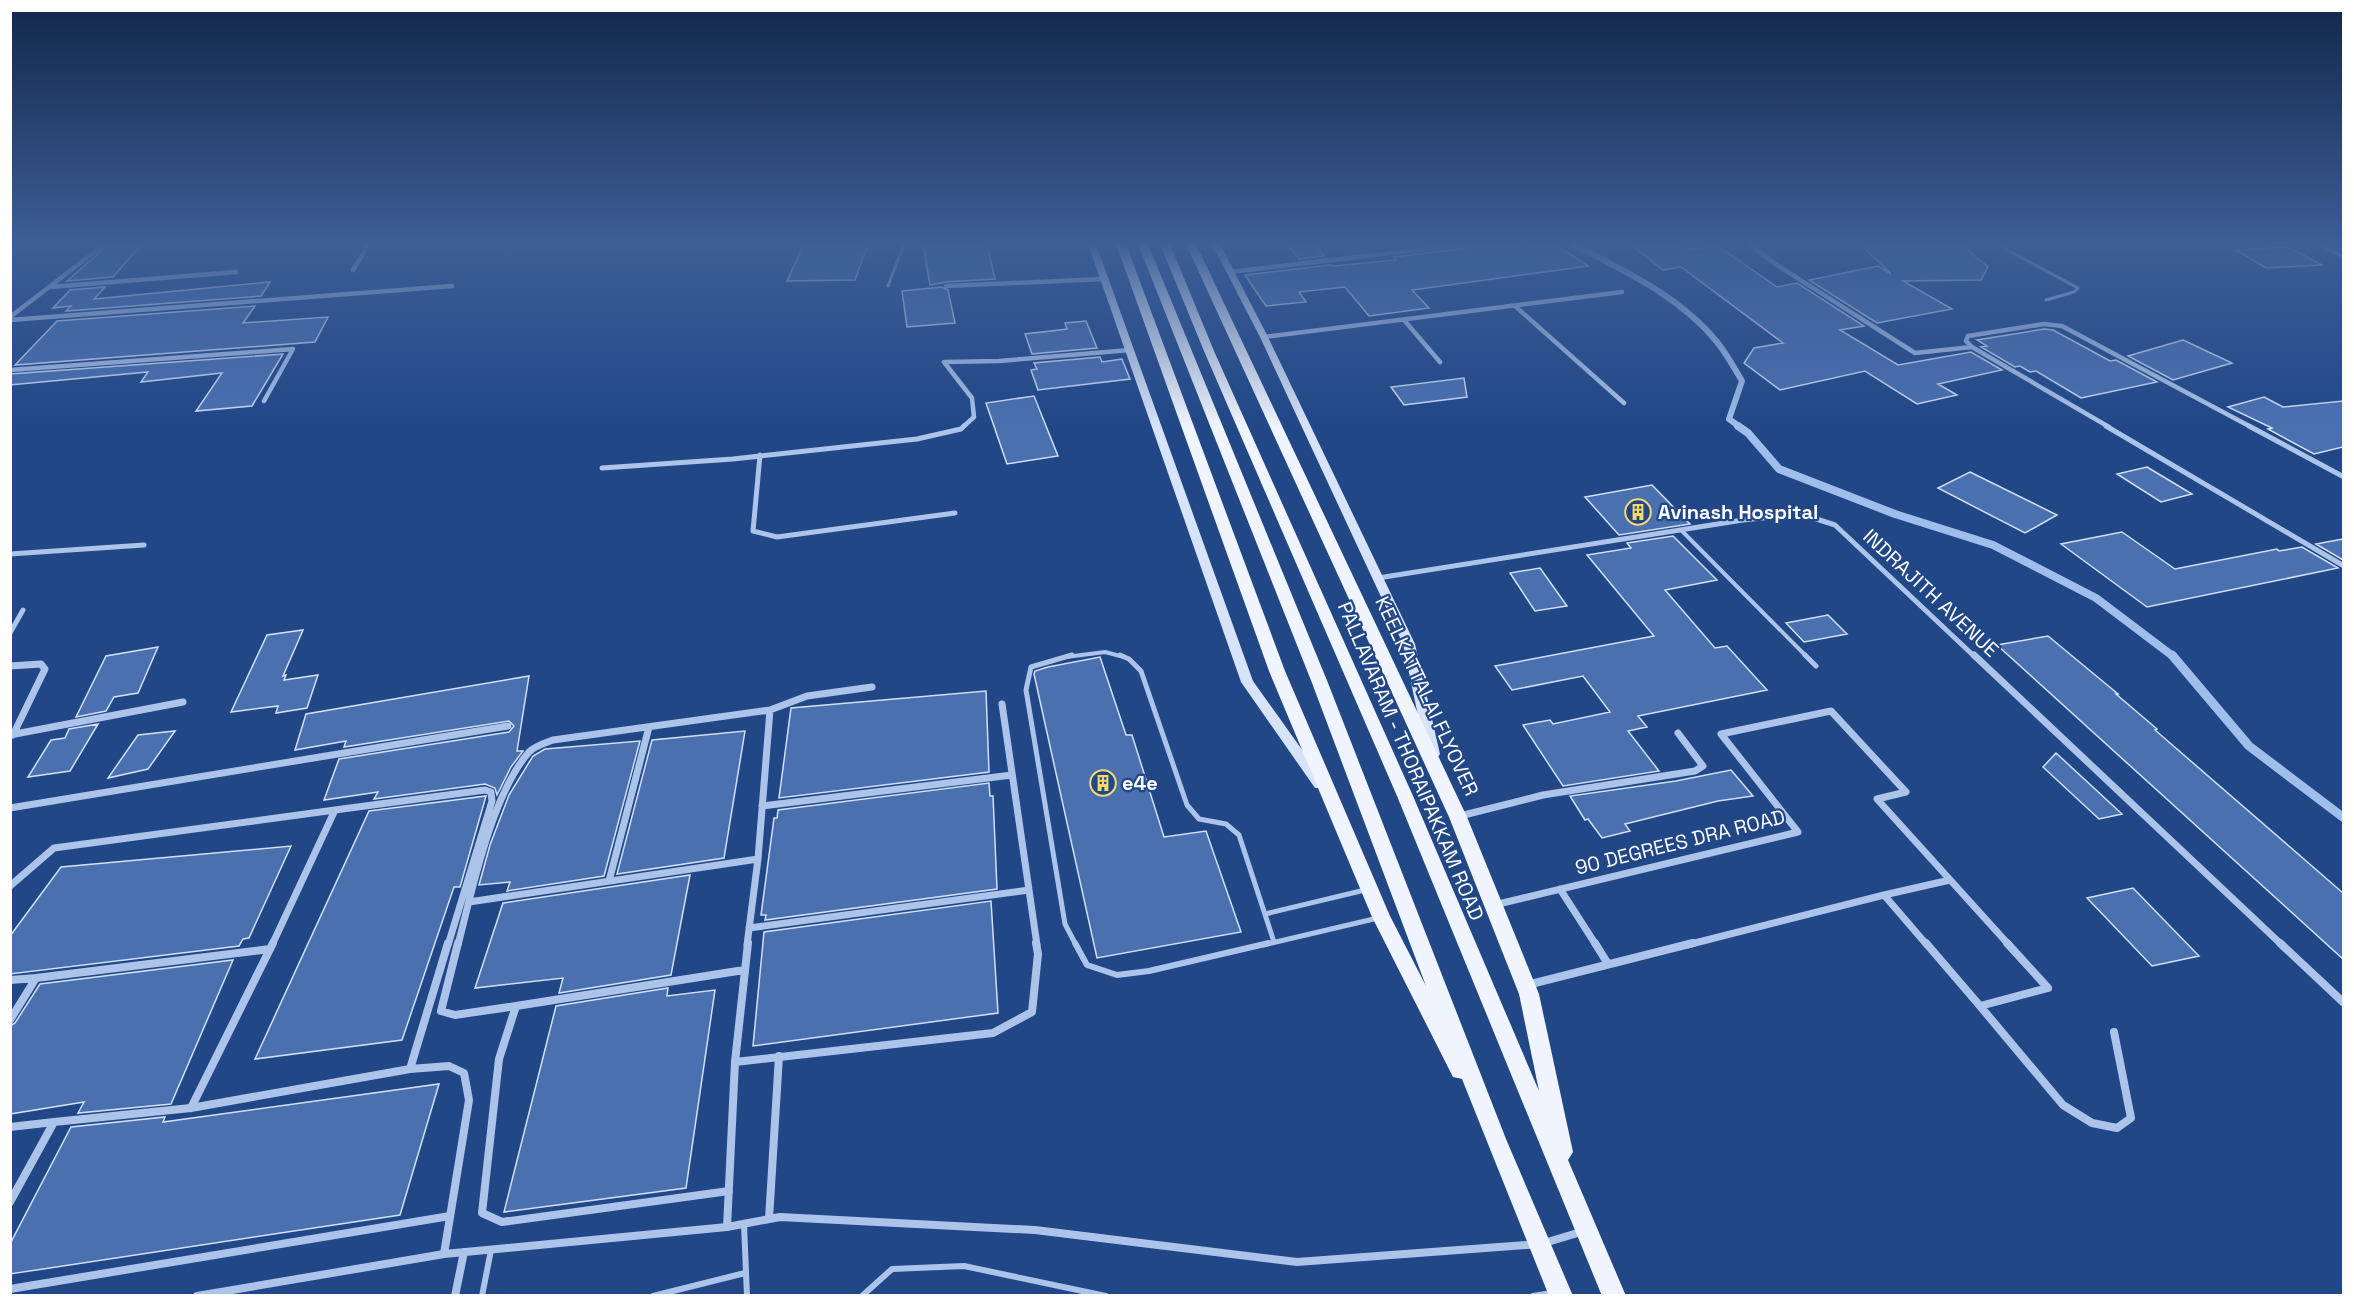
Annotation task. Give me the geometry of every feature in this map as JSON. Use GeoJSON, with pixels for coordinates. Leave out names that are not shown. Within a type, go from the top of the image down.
{"type":"FeatureCollection","features":[{"type":"Feature","properties":{"kind":"main road"},"geometry":{"type":"LineString","coordinates":[[1143,305],[1277,670],[1381,917],[1495,1139]]}},
{"type":"Feature","properties":{"kind":"main road"},"geometry":{"type":"LineString","coordinates":[[1168,305],[1320,683],[1495,1139],[1561,1294]]}},
{"type":"Feature","properties":{"kind":"main road","name":"PALLAVARAM - THORAIPAKKAM ROAD"},"geometry":{"type":"LineString","coordinates":[[1191,305],[1405,796],[1614,1296]]}},
{"type":"Feature","properties":{"kind":"main road","name":"KEELKATTALAI FLYOVER"},"geometry":{"type":"LineString","coordinates":[[1220,305],[1458,817],[1494,905],[1529,994],[1569,1186]]}},
{"type":"Feature","properties":{"kind":"street"},"geometry":{"type":"LineString","coordinates":[[10,319],[28,305]]}},
{"type":"Feature","properties":{"kind":"street"},"geometry":{"type":"LineString","coordinates":[[10,319],[198,305]]}},
{"type":"Feature","properties":{"kind":"street"},"geometry":{"type":"LineString","coordinates":[[1112,305],[1247,682],[1333,803]]}},
{"type":"Feature","properties":{"kind":"street"},"geometry":{"type":"LineString","coordinates":[[1247,305],[1409,644],[1437,772]]}},
{"type":"Feature","properties":{"kind":"street"},"geometry":{"type":"LineString","coordinates":[[1264,337],[1523,305]]}},
{"type":"Feature","properties":{"kind":"street"},"geometry":{"type":"LineString","coordinates":[[1840,305],[1915,353],[1972,347]]}},
{"type":"Feature","properties":{"kind":"street"},"geometry":{"type":"LineString","coordinates":[[1515,306],[1624,403]]}},
{"type":"Feature","properties":{"kind":"street"},"geometry":{"type":"LineString","coordinates":[[1404,320],[1440,362]]}},
{"type":"Feature","properties":{"kind":"street"},"geometry":{"type":"LineString","coordinates":[[2343,477],[2062,326],[2044,324],[1968,336],[1966,341],[1972,347],[2343,567]]}},
{"type":"Feature","properties":{"kind":"street"},"geometry":{"type":"LineString","coordinates":[[10,370],[293,349],[264,401]]}},
{"type":"Feature","properties":{"kind":"street"},"geometry":{"type":"LineString","coordinates":[[602,468],[624,468],[917,439],[961,429],[974,417],[972,398],[944,362],[999,361],[1130,350]]}},
{"type":"Feature","properties":{"kind":"street"},"geometry":{"type":"LineString","coordinates":[[760,455],[753,531],[763,535],[777,537],[955,513]]}},
{"type":"Feature","properties":{"kind":"street","name":"INDRAJITH AVENUE"},"geometry":{"type":"LineString","coordinates":[[1378,578],[1800,513],[1818,516],[1834,525],[2343,1003]]}},
{"type":"Feature","properties":{"kind":"street"},"geometry":{"type":"LineString","coordinates":[[10,554],[144,545]]}},
{"type":"Feature","properties":{"kind":"street"},"geometry":{"type":"LineString","coordinates":[[10,633],[23,610]]}},
{"type":"Feature","properties":{"kind":"street"},"geometry":{"type":"LineString","coordinates":[[10,666],[40,664],[45,669],[12,735]]}},
{"type":"Feature","properties":{"kind":"street"},"geometry":{"type":"LineString","coordinates":[[744,970],[455,1016],[441,1011],[469,902],[500,798],[529,752],[553,740],[770,710],[807,696],[872,687]]}},
{"type":"Feature","properties":{"kind":"street"},"geometry":{"type":"LineString","coordinates":[[12,735],[183,702]]}},
{"type":"Feature","properties":{"kind":"street"},"geometry":{"type":"LineString","coordinates":[[735,1062],[993,1033],[1032,1012],[1038,954],[1002,704]]}},
{"type":"Feature","properties":{"kind":"street"},"geometry":{"type":"LineString","coordinates":[[728,1227],[735,1062],[744,970],[759,859],[770,710]]}},
{"type":"Feature","properties":{"kind":"street","name":"90 DEGREES DRA ROAD"},"geometry":{"type":"LineString","coordinates":[[1494,905],[1798,832],[1721,734],[1831,711],[1906,792],[1877,799],[2048,988],[1980,1006]]}},
{"type":"Feature","properties":{"kind":"street"},"geometry":{"type":"LineString","coordinates":[[10,808],[508,726]]}},
{"type":"Feature","properties":{"kind":"street"},"geometry":{"type":"LineString","coordinates":[[609,881],[649,727]]}},
{"type":"Feature","properties":{"kind":"street"},"geometry":{"type":"LineString","coordinates":[[1458,817],[1543,795],[1695,771],[1702,766],[1698,757],[1678,733]]}},
{"type":"Feature","properties":{"kind":"street"},"geometry":{"type":"LineString","coordinates":[[762,806],[1012,775]]}},
{"type":"Feature","properties":{"kind":"street"},"geometry":{"type":"LineString","coordinates":[[10,886],[54,848],[485,790],[490,792],[492,801],[410,1069]]}},
{"type":"Feature","properties":{"kind":"street"},"geometry":{"type":"LineString","coordinates":[[191,1108],[270,949],[335,810]]}},
{"type":"Feature","properties":{"kind":"street"},"geometry":{"type":"LineString","coordinates":[[469,902],[759,859]]}},
{"type":"Feature","properties":{"kind":"street"},"geometry":{"type":"LineString","coordinates":[[1525,985],[1950,880]]}},
{"type":"Feature","properties":{"kind":"street","name":"90 DEGREES DRA ROAD"},"geometry":{"type":"LineString","coordinates":[[1560,889],[1608,964]]}},
{"type":"Feature","properties":{"kind":"street"},"geometry":{"type":"LineString","coordinates":[[749,928],[1029,890]]}},
{"type":"Feature","properties":{"kind":"street"},"geometry":{"type":"LineString","coordinates":[[1884,895],[2063,1105],[2092,1123],[2116,1128],[2131,1118],[2114,1032]]}},
{"type":"Feature","properties":{"kind":"street"},"geometry":{"type":"LineString","coordinates":[[10,980],[270,949]]}},
{"type":"Feature","properties":{"kind":"street"},"geometry":{"type":"LineString","coordinates":[[10,1020],[36,978]]}},
{"type":"Feature","properties":{"kind":"street"},"geometry":{"type":"LineString","coordinates":[[516,1006],[499,1059],[482,1213],[502,1222],[729,1191]]}},
{"type":"Feature","properties":{"kind":"street"},"geometry":{"type":"LineString","coordinates":[[769,1219],[779,1056]]}},
{"type":"Feature","properties":{"kind":"street"},"geometry":{"type":"LineString","coordinates":[[10,1127],[191,1108],[410,1069],[448,1066],[464,1073],[469,1100],[444,1254]]}},
{"type":"Feature","properties":{"kind":"street"},"geometry":{"type":"LineString","coordinates":[[10,1202],[54,1122]]}},
{"type":"Feature","properties":{"kind":"street"},"geometry":{"type":"LineString","coordinates":[[10,1289],[450,1216]]}},
{"type":"Feature","properties":{"kind":"street"},"geometry":{"type":"LineString","coordinates":[[197,1296],[444,1254],[728,1227],[780,1216],[1035,1230],[1297,1262],[1541,1244],[1587,1230]]}},
{"type":"Feature","properties":{"kind":"street"},"geometry":{"type":"LineString","coordinates":[[455,1296],[464,1252]]}},
{"type":"Feature","properties":{"kind":"lane"},"geometry":{"type":"LineString","coordinates":[[1681,530],[1816,666]]}},
{"type":"Feature","properties":{"kind":"lane"},"geometry":{"type":"LineString","coordinates":[[1274,942],[1239,835],[1226,824],[1199,819],[1187,804],[1141,671],[1128,658],[1112,651],[1067,656],[1031,668],[1026,690],[1065,924],[1087,965],[1117,975],[1138,972],[1274,942],[1381,917]]}},
{"type":"Feature","properties":{"kind":"lane"},"geometry":{"type":"LineString","coordinates":[[1265,914],[1370,889]]}},
{"type":"Feature","properties":{"kind":"lane"},"geometry":{"type":"LineString","coordinates":[[744,1224],[747,1296]]}},
{"type":"Feature","properties":{"kind":"lane"},"geometry":{"type":"LineString","coordinates":[[482,1296],[491,1250]]}},
{"type":"Feature","properties":{"kind":"lane"},"geometry":{"type":"LineString","coordinates":[[862,1296],[892,1269],[964,1266],[1106,1296]]}},
{"type":"Feature","properties":{"kind":"lane"},"geometry":{"type":"LineString","coordinates":[[653,1296],[745,1273]]}},
{"type":"Feature","properties":{"kind":"lane"},"geometry":{"type":"LineString","coordinates":[[1533,1296],[1561,1294]]}},
{"type":"Feature","properties":{"kind":"building"},"geometry":{"type":"Polygon","coordinates":[[[56,305],[145,305],[66,311],[71,306],[53,308],[56,305]]]}},
{"type":"Feature","properties":{"kind":"building"},"geometry":{"type":"Polygon","coordinates":[[[904,305],[951,305],[955,323],[907,327],[904,305]]]}},
{"type":"Feature","properties":{"kind":"building"},"geometry":{"type":"Polygon","coordinates":[[[1360,305],[1426,305],[1429,308],[1369,316],[1360,305]]]}},
{"type":"Feature","properties":{"kind":"building"},"geometry":{"type":"Polygon","coordinates":[[[1732,305],[1831,305],[1864,326],[1840,330],[1898,365],[1971,352],[2002,370],[1938,384],[1957,395],[1917,404],[1865,371],[1780,390],[1744,363],[1754,348],[1783,343],[1732,305]]]}},
{"type":"Feature","properties":{"kind":"building"},"geometry":{"type":"Polygon","coordinates":[[[1848,305],[1945,305],[1952,309],[1877,323],[1848,305]]]}},
{"type":"Feature","properties":{"kind":"building"},"geometry":{"type":"Polygon","coordinates":[[[255,306],[243,323],[328,317],[315,342],[15,365],[57,321],[255,306]]]}},
{"type":"Feature","properties":{"kind":"building"},"geometry":{"type":"Polygon","coordinates":[[[1086,321],[1097,348],[1032,354],[1025,334],[1067,329],[1065,323],[1086,321]]]}},
{"type":"Feature","properties":{"kind":"building"},"geometry":{"type":"Polygon","coordinates":[[[2044,329],[2053,330],[2110,361],[2116,360],[2157,382],[2081,398],[2036,371],[2030,372],[2020,366],[2015,367],[1981,347],[1987,346],[1977,340],[2044,329]]]}},
{"type":"Feature","properties":{"kind":"building"},"geometry":{"type":"Polygon","coordinates":[[[2183,340],[2232,363],[2173,380],[2128,356],[2183,340]]]}},
{"type":"Feature","properties":{"kind":"building"},"geometry":{"type":"Polygon","coordinates":[[[283,354],[252,406],[196,411],[222,373],[141,382],[148,372],[10,385],[10,374],[283,354]]]}},
{"type":"Feature","properties":{"kind":"building"},"geometry":{"type":"Polygon","coordinates":[[[1100,357],[1102,362],[1122,359],[1130,379],[1038,390],[1031,370],[1037,369],[1034,363],[1100,357]]]}},
{"type":"Feature","properties":{"kind":"building"},"geometry":{"type":"Polygon","coordinates":[[[1464,378],[1467,397],[1404,405],[1391,387],[1464,378]]]}},
{"type":"Feature","properties":{"kind":"building"},"geometry":{"type":"Polygon","coordinates":[[[1034,396],[1058,456],[1007,464],[986,403],[1034,396]]]}},
{"type":"Feature","properties":{"kind":"building"},"geometry":{"type":"Polygon","coordinates":[[[2264,397],[2283,407],[2343,401],[2343,447],[2314,454],[2268,429],[2272,428],[2228,407],[2264,397]]]}},
{"type":"Feature","properties":{"kind":"building"},"geometry":{"type":"Polygon","coordinates":[[[2147,467],[2192,494],[2161,502],[2117,474],[2147,467]]]}},
{"type":"Feature","properties":{"kind":"building"},"geometry":{"type":"Polygon","coordinates":[[[1970,472],[2057,515],[2025,533],[1938,488],[1970,472]]]}},
{"type":"Feature","properties":{"kind":"building","name":"Avinash Hospital"},"geometry":{"type":"Polygon","coordinates":[[[1652,485],[1690,524],[1619,535],[1585,497],[1652,485]]]}},
{"type":"Feature","properties":{"kind":"building"},"geometry":{"type":"Polygon","coordinates":[[[2122,532],[2175,569],[2277,549],[2279,551],[2302,547],[2338,568],[2147,607],[2061,544],[2122,532]]]}},
{"type":"Feature","properties":{"kind":"building"},"geometry":{"type":"Polygon","coordinates":[[[1673,536],[1717,580],[1665,590],[1715,648],[1727,646],[1767,690],[1638,716],[1647,727],[1628,731],[1659,771],[1563,786],[1523,725],[1550,720],[1553,724],[1610,712],[1583,676],[1512,690],[1495,666],[1654,636],[1587,555],[1631,548],[1627,543],[1673,536]]]}},
{"type":"Feature","properties":{"kind":"building"},"geometry":{"type":"Polygon","coordinates":[[[2343,539],[2343,560],[2316,544],[2343,539]]]}},
{"type":"Feature","properties":{"kind":"building"},"geometry":{"type":"Polygon","coordinates":[[[1540,568],[1567,606],[1535,611],[1510,573],[1540,568]]]}},
{"type":"Feature","properties":{"kind":"building"},"geometry":{"type":"Polygon","coordinates":[[[1828,615],[1847,634],[1804,642],[1786,623],[1828,615]]]}},
{"type":"Feature","properties":{"kind":"building"},"geometry":{"type":"Polygon","coordinates":[[[303,630],[283,676],[286,675],[284,680],[318,675],[307,708],[276,713],[278,706],[231,712],[267,635],[303,630]]]}},
{"type":"Feature","properties":{"kind":"building"},"geometry":{"type":"Polygon","coordinates":[[[2048,636],[2118,694],[2116,694],[2157,729],[2155,730],[2343,893],[2343,959],[1997,645],[2048,636]]]}},
{"type":"Feature","properties":{"kind":"building"},"geometry":{"type":"Polygon","coordinates":[[[158,647],[138,693],[114,697],[106,711],[76,717],[106,656],[158,647]]]}},
{"type":"Feature","properties":{"kind":"building","name":"e4e"},"geometry":{"type":"Polygon","coordinates":[[[1100,657],[1126,735],[1132,735],[1164,837],[1206,831],[1241,932],[1097,958],[1034,674],[1035,671],[1048,667],[1100,657]]]}},
{"type":"Feature","properties":{"kind":"building"},"geometry":{"type":"Polygon","coordinates":[[[529,676],[517,751],[523,751],[511,767],[497,795],[495,788],[485,784],[374,799],[378,792],[324,800],[339,759],[509,732],[514,726],[509,721],[344,747],[346,741],[295,750],[306,714],[529,676]]]}},
{"type":"Feature","properties":{"kind":"building"},"geometry":{"type":"Polygon","coordinates":[[[986,691],[989,772],[779,798],[791,708],[986,691]]]}},
{"type":"Feature","properties":{"kind":"building"},"geometry":{"type":"Polygon","coordinates":[[[98,724],[70,771],[28,777],[51,740],[65,738],[69,729],[98,724]]]}},
{"type":"Feature","properties":{"kind":"building"},"geometry":{"type":"Polygon","coordinates":[[[175,731],[148,769],[108,778],[138,735],[175,731]]]}},
{"type":"Feature","properties":{"kind":"building"},"geometry":{"type":"Polygon","coordinates":[[[745,731],[724,858],[617,874],[652,740],[745,731]]]}},
{"type":"Feature","properties":{"kind":"building"},"geometry":{"type":"Polygon","coordinates":[[[640,741],[604,876],[507,891],[510,882],[479,885],[490,845],[509,795],[533,756],[545,749],[640,741]]]}},
{"type":"Feature","properties":{"kind":"building"},"geometry":{"type":"Polygon","coordinates":[[[2056,753],[2122,814],[2099,819],[2043,767],[2056,753]]]}},
{"type":"Feature","properties":{"kind":"building"},"geometry":{"type":"Polygon","coordinates":[[[1731,770],[1753,796],[1718,801],[1625,824],[1630,831],[1602,838],[1588,819],[1585,820],[1570,796],[1676,781],[1731,770]]]}},
{"type":"Feature","properties":{"kind":"building"},"geometry":{"type":"Polygon","coordinates":[[[989,783],[990,796],[993,796],[997,889],[765,920],[766,915],[761,915],[774,818],[777,818],[778,810],[989,783]]]}},
{"type":"Feature","properties":{"kind":"building"},"geometry":{"type":"Polygon","coordinates":[[[486,796],[460,887],[454,887],[402,1040],[255,1059],[369,811],[486,796]]]}},
{"type":"Feature","properties":{"kind":"building"},"geometry":{"type":"Polygon","coordinates":[[[291,846],[249,938],[243,939],[239,946],[10,974],[10,936],[61,867],[291,846]]]}},
{"type":"Feature","properties":{"kind":"building"},"geometry":{"type":"Polygon","coordinates":[[[690,875],[671,975],[559,993],[563,978],[475,988],[503,903],[690,875]]]}},
{"type":"Feature","properties":{"kind":"building"},"geometry":{"type":"Polygon","coordinates":[[[2133,888],[2199,956],[2152,966],[2087,898],[2133,888]]]}},
{"type":"Feature","properties":{"kind":"building"},"geometry":{"type":"Polygon","coordinates":[[[991,901],[998,1013],[753,1046],[764,932],[991,901]]]}},
{"type":"Feature","properties":{"kind":"building"},"geometry":{"type":"Polygon","coordinates":[[[233,960],[171,1104],[78,1113],[84,1102],[10,1114],[10,1026],[15,1023],[40,984],[233,960]]]}},
{"type":"Feature","properties":{"kind":"building"},"geometry":{"type":"Polygon","coordinates":[[[668,988],[667,996],[715,990],[686,1188],[504,1212],[556,1006],[668,988]]]}},
{"type":"Feature","properties":{"kind":"building"},"geometry":{"type":"Polygon","coordinates":[[[439,1084],[400,1215],[10,1274],[10,1244],[71,1127],[165,1117],[163,1122],[439,1084]]]}},
{"type":"Feature","properties":{"kind":"waterway"},"geometry":{"type":"LineString","coordinates":[[1678,305],[1721,347],[1742,381],[1729,419],[1740,427]]}},
{"type":"Feature","properties":{"kind":"waterway"},"geometry":{"type":"LineString","coordinates":[[1738,426],[1748,433],[1779,469],[1895,514],[1993,545],[2096,598],[2173,656]]}},
{"type":"Feature","properties":{"kind":"waterway"},"geometry":{"type":"LineString","coordinates":[[2173,656],[2249,746],[2344,818]]}},
{"type":"Feature","properties":{"kind":"place","name":"Avinash Hospital"},"geometry":{"type":"Point","coordinates":[1638,512]}},
{"type":"Feature","properties":{"kind":"place","name":"e4e"},"geometry":{"type":"Point","coordinates":[1103,783]}}]}
